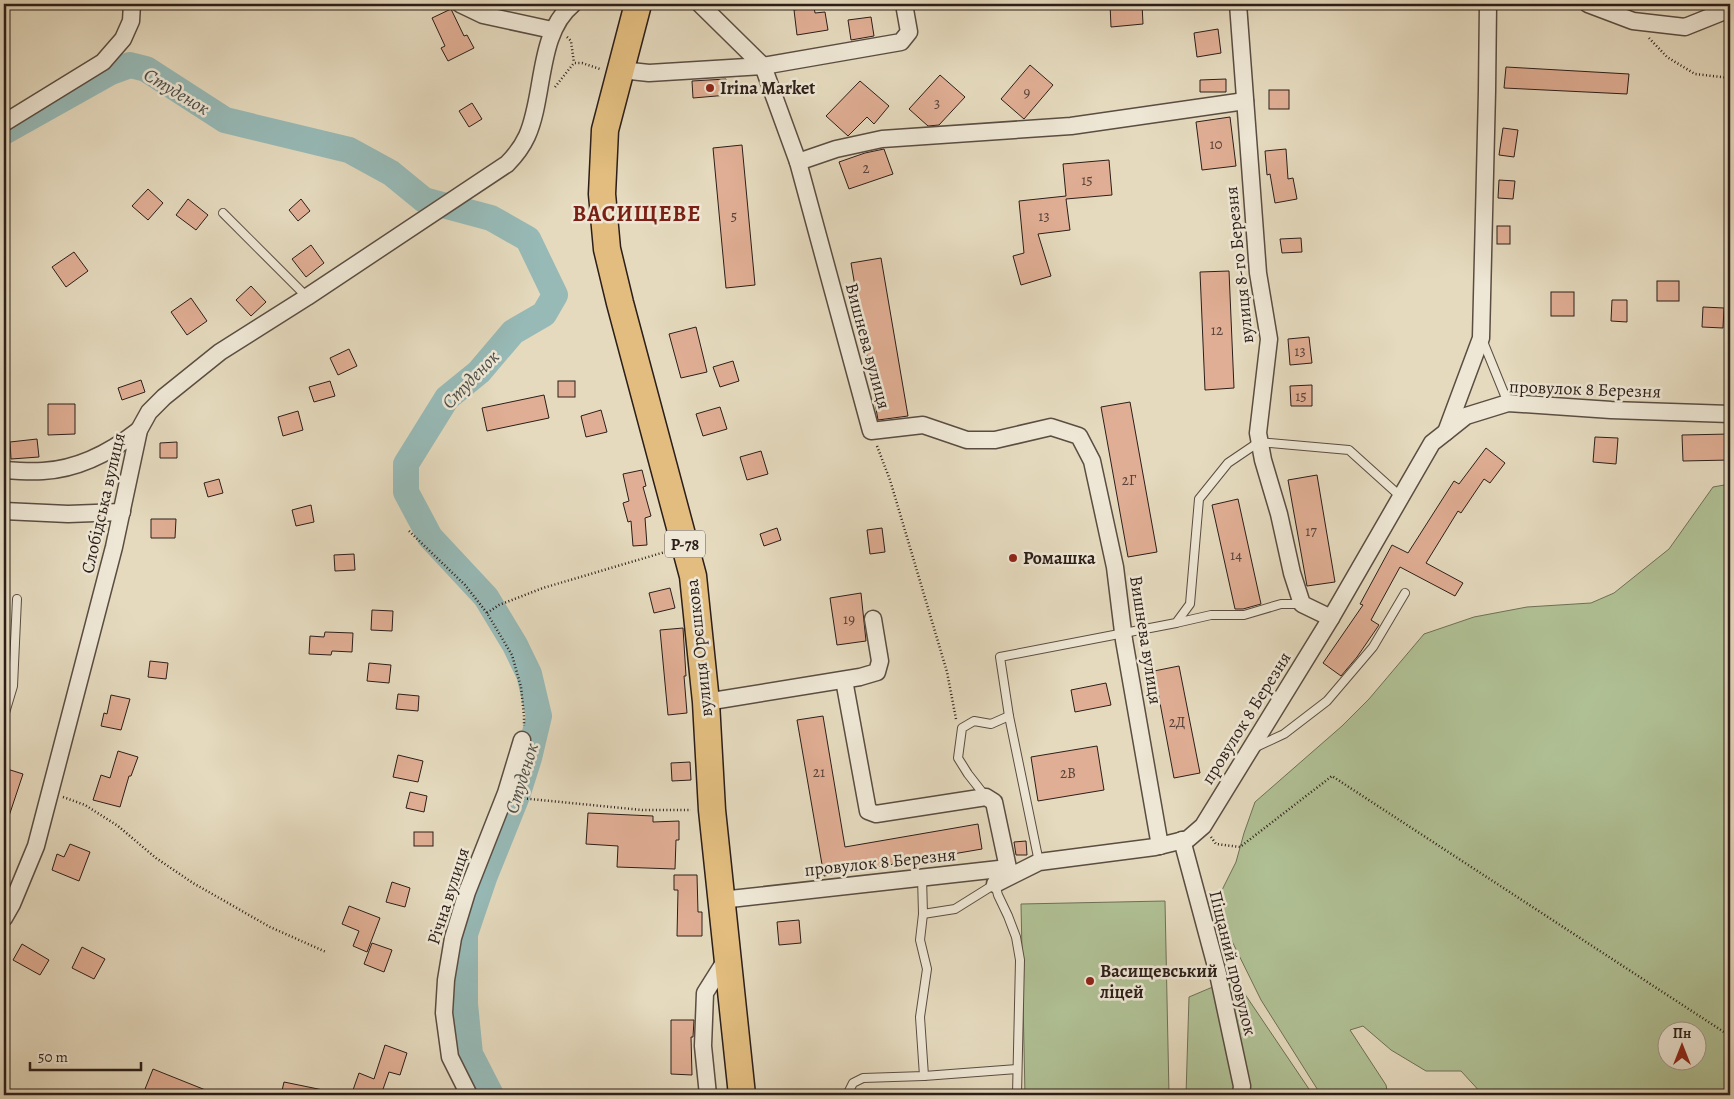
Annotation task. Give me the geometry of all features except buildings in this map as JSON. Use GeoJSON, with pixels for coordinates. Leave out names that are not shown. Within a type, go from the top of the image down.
{"type":"FeatureCollection","features":[{"type":"Feature","properties":{"kind":"main road","name":"вулиця Орєшкова"},"geometry":{"type":"LineString","coordinates":[[638,4],[605,130],[602,194],[607,249],[692,576],[706,702],[712,810],[742,1095]]}},
{"type":"Feature","properties":{"kind":"street"},"geometry":{"type":"LineString","coordinates":[[4,123],[103,62],[123,39],[131,21],[132,4]]}},
{"type":"Feature","properties":{"kind":"street"},"geometry":{"type":"LineString","coordinates":[[460,4],[483,15],[552,30]]}},
{"type":"Feature","properties":{"kind":"street"},"geometry":{"type":"LineString","coordinates":[[538,96],[552,30],[561,14],[573,4]]}},
{"type":"Feature","properties":{"kind":"street","name":"Вишнева вулиця"},"geometry":{"type":"LineString","coordinates":[[700,4],[763,66],[798,162],[871,431],[923,425],[967,440],[996,440],[1051,427],[1079,436],[1092,461],[1115,567],[1123,634],[1160,846]]}},
{"type":"Feature","properties":{"kind":"street"},"geometry":{"type":"LineString","coordinates":[[621,70],[649,73],[763,66],[901,42],[909,32],[904,4]]}},
{"type":"Feature","properties":{"kind":"street","name":"вулиця 8-го Березня"},"geometry":{"type":"LineString","coordinates":[[1238,4],[1258,273],[1269,339],[1258,433],[1292,573],[1302,604]]}},
{"type":"Feature","properties":{"kind":"street"},"geometry":{"type":"LineString","coordinates":[[1446,432],[1482,338],[1488,4]]}},
{"type":"Feature","properties":{"kind":"street"},"geometry":{"type":"LineString","coordinates":[[1588,4],[1633,21],[1685,27],[1730,9]]}},
{"type":"Feature","properties":{"kind":"street","name":"Слобідська вулиця"},"geometry":{"type":"LineString","coordinates":[[4,918],[12,904],[36,846],[122,512],[139,430],[149,412],[178,385],[220,352],[307,297],[507,164],[515,156],[527,136],[538,96]]}},
{"type":"Feature","properties":{"kind":"street"},"geometry":{"type":"LineString","coordinates":[[798,162],[836,149],[882,139],[1071,126],[1245,101]]}},
{"type":"Feature","properties":{"kind":"street","name":"провулок 8 Березня"},"geometry":{"type":"LineString","coordinates":[[995,884],[1039,862],[1160,846],[1188,839],[1203,826],[1331,618],[1432,443],[1466,416],[1508,403],[1611,410],[1730,414]]}},
{"type":"Feature","properties":{"kind":"street"},"geometry":{"type":"LineString","coordinates":[[4,470],[44,471],[81,465],[118,447],[139,430]]}},
{"type":"Feature","properties":{"kind":"street"},"geometry":{"type":"LineString","coordinates":[[4,511],[68,514],[122,512]]}},
{"type":"Feature","properties":{"kind":"street"},"geometry":{"type":"LineString","coordinates":[[1302,604],[1331,618]]}},
{"type":"Feature","properties":{"kind":"street"},"geometry":{"type":"LineString","coordinates":[[706,702],[844,680],[877,672],[880,661],[873,619]]}},
{"type":"Feature","properties":{"kind":"street"},"geometry":{"type":"LineString","coordinates":[[844,680],[868,811],[876,814],[986,797],[994,802],[1008,868],[995,884]]}},
{"type":"Feature","properties":{"kind":"street","name":"Річна вулиця"},"geometry":{"type":"LineString","coordinates":[[469,1095],[450,1057],[444,1013],[446,980],[453,938],[467,892],[506,793],[522,740]]}},
{"type":"Feature","properties":{"kind":"street","name":"Піщаний провулок"},"geometry":{"type":"LineString","coordinates":[[1182,840],[1218,974],[1242,1086],[1241,1095]]}},
{"type":"Feature","properties":{"kind":"street","name":"провулок 8 Березня"},"geometry":{"type":"LineString","coordinates":[[722,900],[1008,868]]}},
{"type":"Feature","properties":{"kind":"street"},"geometry":{"type":"LineString","coordinates":[[708,1095],[703,1046],[705,993],[727,958]]}},
{"type":"Feature","properties":{"kind":"lane"},"geometry":{"type":"LineString","coordinates":[[223,213],[307,297]]}},
{"type":"Feature","properties":{"kind":"lane"},"geometry":{"type":"LineString","coordinates":[[1482,338],[1508,403]]}},
{"type":"Feature","properties":{"kind":"lane"},"geometry":{"type":"LineString","coordinates":[[1176,622],[1190,604],[1199,499],[1228,463],[1259,442],[1350,450],[1400,496]]}},
{"type":"Feature","properties":{"kind":"lane"},"geometry":{"type":"LineString","coordinates":[[1248,751],[1284,734],[1327,701],[1373,647],[1405,593]]}},
{"type":"Feature","properties":{"kind":"lane"},"geometry":{"type":"LineString","coordinates":[[4,716],[13,686],[17,599]]}},
{"type":"Feature","properties":{"kind":"lane"},"geometry":{"type":"LineString","coordinates":[[1039,862],[1009,716],[1000,657],[1211,615],[1244,615],[1281,604],[1302,604]]}},
{"type":"Feature","properties":{"kind":"lane"},"geometry":{"type":"LineString","coordinates":[[986,797],[958,758],[962,728],[974,720],[991,724],[1009,716]]}},
{"type":"Feature","properties":{"kind":"lane"},"geometry":{"type":"LineString","coordinates":[[922,877],[923,914],[920,940],[927,969],[920,1017],[924,1076]]}},
{"type":"Feature","properties":{"kind":"lane"},"geometry":{"type":"LineString","coordinates":[[923,914],[955,909],[995,884],[1016,937],[1020,960],[1017,1095]]}},
{"type":"Feature","properties":{"kind":"lane"},"geometry":{"type":"LineString","coordinates":[[847,1095],[853,1083],[863,1078],[924,1076],[1017,1069]]}},
{"type":"Feature","properties":{"kind":"path"},"geometry":{"type":"LineString","coordinates":[[1633,21],[1666,57],[1695,74],[1730,78]]}},
{"type":"Feature","properties":{"kind":"path"},"geometry":{"type":"LineString","coordinates":[[538,96],[556,87],[574,63],[571,41],[562,32],[552,30]]}},
{"type":"Feature","properties":{"kind":"path"},"geometry":{"type":"LineString","coordinates":[[574,63],[582,63],[601,70],[621,70]]}},
{"type":"Feature","properties":{"kind":"path"},"geometry":{"type":"LineString","coordinates":[[871,431],[890,480],[947,672],[956,719],[962,728]]}},
{"type":"Feature","properties":{"kind":"path"},"geometry":{"type":"LineString","coordinates":[[409,531],[465,585],[489,612],[512,655],[521,688],[524,716],[522,740]]}},
{"type":"Feature","properties":{"kind":"path"},"geometry":{"type":"LineString","coordinates":[[489,612],[499,605],[543,588],[663,553],[685,544]]}},
{"type":"Feature","properties":{"kind":"path"},"geometry":{"type":"LineString","coordinates":[[1203,826],[1216,844],[1240,847],[1332,776],[1730,1036]]}},
{"type":"Feature","properties":{"kind":"path"},"geometry":{"type":"LineString","coordinates":[[50,793],[86,804],[118,826],[156,858],[193,883],[270,927],[326,952]]}},
{"type":"Feature","properties":{"kind":"path"},"geometry":{"type":"LineString","coordinates":[[523,799],[642,810],[712,810]]}},
{"type":"Feature","properties":{"kind":"green space"},"geometry":{"type":"Polygon","coordinates":[[[1730,484],[1730,1095],[1483,1095],[1461,1071],[1426,1071],[1391,1050],[1363,1026],[1350,1030],[1386,1085],[1388,1095],[1321,1095],[1261,1000],[1225,927],[1220,894],[1236,862],[1255,802],[1342,726],[1369,699],[1424,634],[1474,617],[1527,607],[1591,603],[1614,593],[1669,549],[1713,487],[1730,484]]]}},
{"type":"Feature","properties":{"kind":"green space"},"geometry":{"type":"Polygon","coordinates":[[[1165,901],[1169,1095],[1025,1095],[1021,904],[1165,901]]]}},
{"type":"Feature","properties":{"kind":"green space"},"geometry":{"type":"Polygon","coordinates":[[[1234,978],[1313,1095],[1186,1095],[1189,997],[1234,978]]]}},
{"type":"Feature","properties":{"kind":"waterway","name":"Студенок"},"geometry":{"type":"LineString","coordinates":[[4,132],[111,72],[130,65],[146,69],[225,120],[349,150],[391,173],[424,200],[491,218],[528,239],[555,295],[544,314],[513,332],[479,372],[447,398],[406,464],[406,492],[430,537],[486,597],[515,645],[529,674],[539,716],[517,796],[484,878],[465,934],[465,1004],[470,1054],[491,1095]]}},
{"type":"Feature","properties":{"kind":"place","name":"Irina Market"},"geometry":{"type":"Point","coordinates":[710,88]}},
{"type":"Feature","properties":{"kind":"place","name":"Ромашка"},"geometry":{"type":"Point","coordinates":[1013,558]}},
{"type":"Feature","properties":{"kind":"place","name":"Васищевський ліцей"},"geometry":{"type":"Point","coordinates":[1090,981]}},
{"type":"Feature","properties":{"kind":"district","name":"ВАСИЩЕВЕ"},"geometry":{"type":"Point","coordinates":[637,213]}}]}
